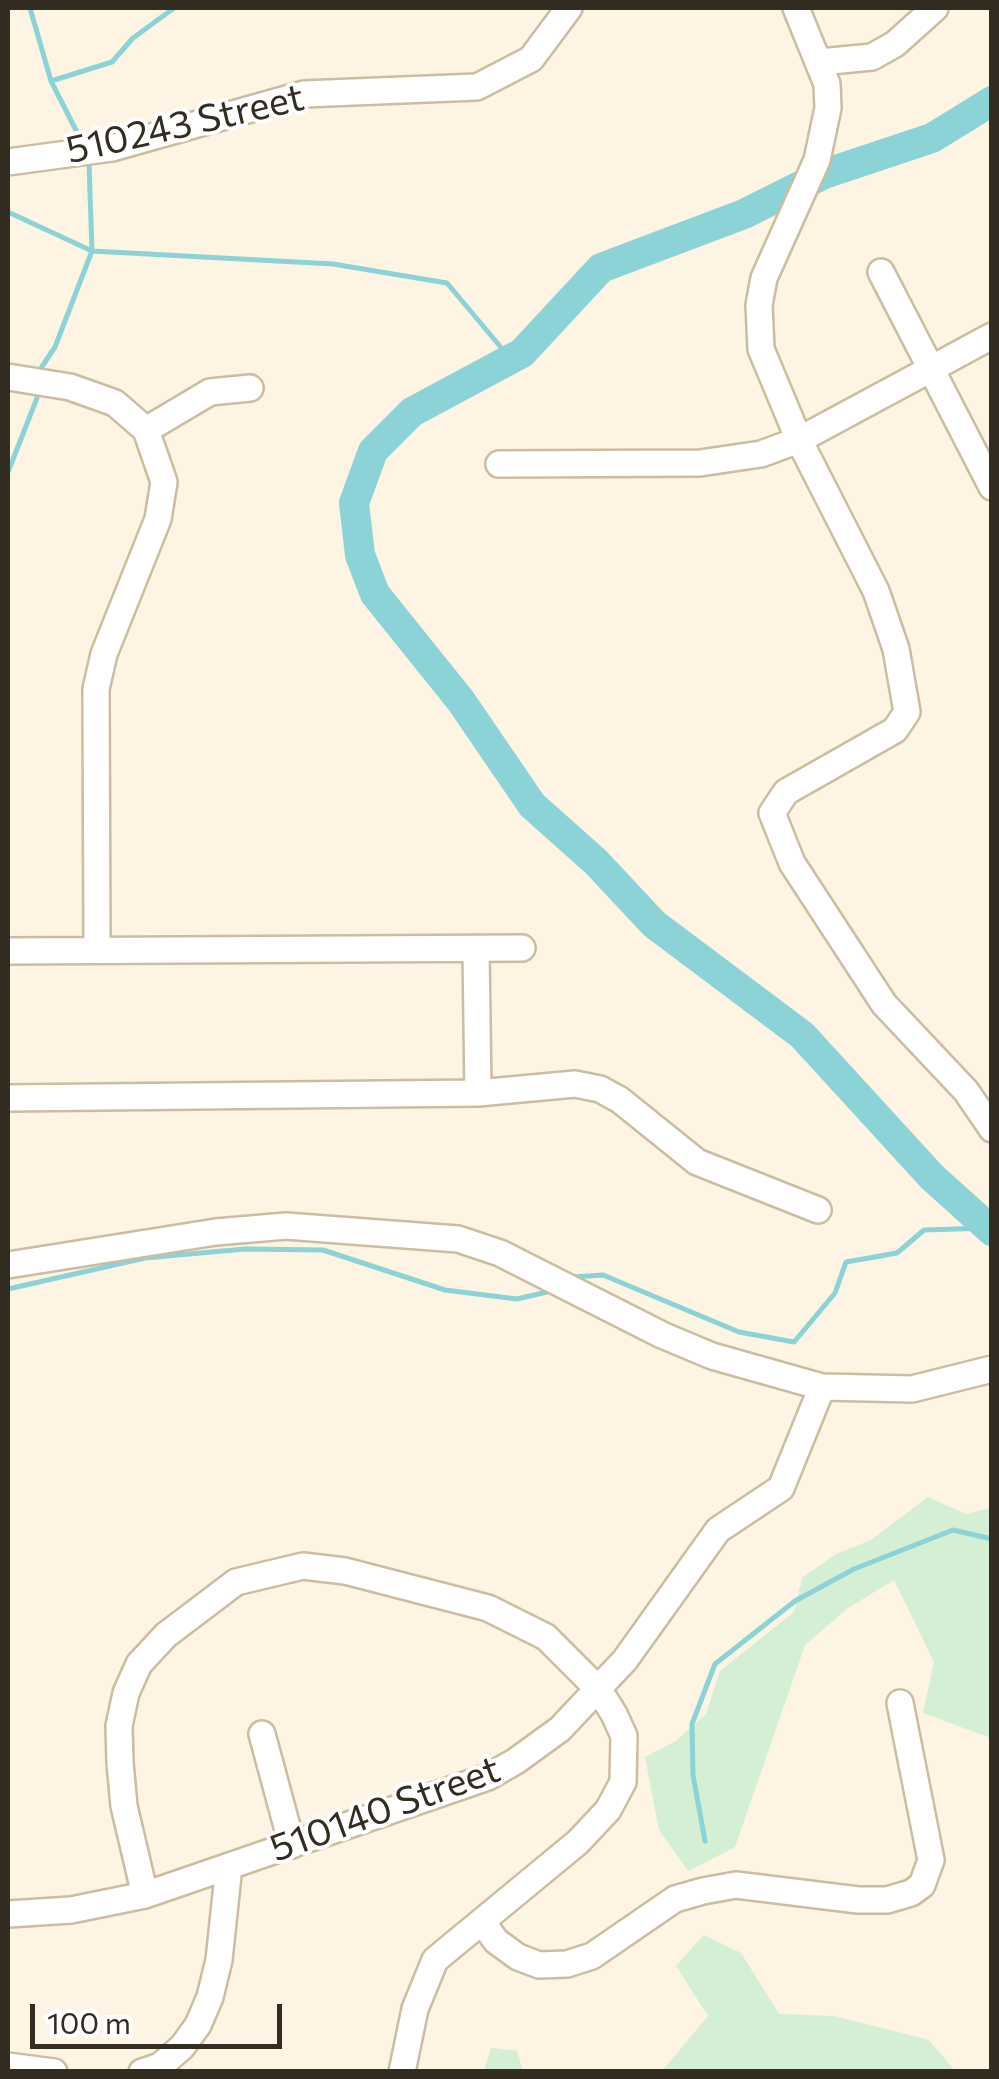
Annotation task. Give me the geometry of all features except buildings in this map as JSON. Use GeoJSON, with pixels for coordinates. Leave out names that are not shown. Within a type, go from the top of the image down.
{"type":"FeatureCollection","features":[{"type":"Feature","properties":{"kind":"street","name":"510243 Street"},"geometry":{"type":"LineString","coordinates":[[8,162],[112,148],[304,94],[476,88],[531,59],[570,8]]}},
{"type":"Feature","properties":{"kind":"street"},"geometry":{"type":"LineString","coordinates":[[796,8],[827,84],[824,135],[764,278],[759,305],[760,348],[799,440],[876,591],[896,649],[906,712],[895,730],[786,792],[772,812],[792,864],[884,1004],[937,1056],[992,1129]]}},
{"type":"Feature","properties":{"kind":"street"},"geometry":{"type":"LineString","coordinates":[[820,62],[872,57],[895,44],[935,8]]}},
{"type":"Feature","properties":{"kind":"street"},"geometry":{"type":"LineString","coordinates":[[881,272],[992,487]]}},
{"type":"Feature","properties":{"kind":"street"},"geometry":{"type":"LineString","coordinates":[[499,464],[734,460],[799,440],[992,336]]}},
{"type":"Feature","properties":{"kind":"street"},"geometry":{"type":"LineString","coordinates":[[8,376],[96,394],[129,414],[146,430],[161,465],[164,498],[104,654],[96,689],[97,950]]}},
{"type":"Feature","properties":{"kind":"street"},"geometry":{"type":"LineString","coordinates":[[146,430],[210,392],[250,388]]}},
{"type":"Feature","properties":{"kind":"street"},"geometry":{"type":"LineString","coordinates":[[8,951],[522,948]]}},
{"type":"Feature","properties":{"kind":"street"},"geometry":{"type":"LineString","coordinates":[[476,950],[478,1094]]}},
{"type":"Feature","properties":{"kind":"street"},"geometry":{"type":"LineString","coordinates":[[8,1098],[478,1094],[576,1084],[600,1089],[697,1162],[818,1210]]}},
{"type":"Feature","properties":{"kind":"street"},"geometry":{"type":"LineString","coordinates":[[8,1265],[216,1232],[286,1226],[458,1240],[500,1253],[696,1349],[822,1387],[912,1388],[992,1369]]}},
{"type":"Feature","properties":{"kind":"street","name":"510140 Street"},"geometry":{"type":"LineString","coordinates":[[8,1914],[71,1910],[146,1895],[488,1777],[560,1729],[599,1690],[718,1530],[781,1488],[822,1387]]}},
{"type":"Feature","properties":{"kind":"street"},"geometry":{"type":"LineString","coordinates":[[146,1895],[124,1806],[119,1726],[126,1694],[140,1664],[166,1634],[236,1582],[303,1566],[345,1571],[488,1608],[546,1637],[599,1690],[624,1736],[623,1782],[608,1810],[578,1842],[435,1960],[415,2009],[402,2072]]}},
{"type":"Feature","properties":{"kind":"street"},"geometry":{"type":"LineString","coordinates":[[483,1924],[496,1941],[518,1957],[539,1965],[567,1964],[592,1956],[675,1900],[703,1890],[750,1886],[858,1900],[887,1900],[911,1894],[922,1885],[931,1860],[900,1702]]}},
{"type":"Feature","properties":{"kind":"street"},"geometry":{"type":"LineString","coordinates":[[262,1734],[292,1844]]}},
{"type":"Feature","properties":{"kind":"street"},"geometry":{"type":"LineString","coordinates":[[142,2072],[160,2066],[182,2046],[210,1996],[219,1960],[229,1866]]}},
{"type":"Feature","properties":{"kind":"street"},"geometry":{"type":"LineString","coordinates":[[8,2066],[54,2072]]}},
{"type":"Feature","properties":{"kind":"green space"},"geometry":{"type":"Polygon","coordinates":[[[928,1497],[966,1514],[991,1508],[991,1738],[923,1713],[934,1662],[894,1580],[848,1608],[805,1645],[735,1847],[688,1871],[659,1830],[645,1757],[676,1741],[706,1714],[720,1671],[794,1612],[802,1578],[836,1554],[871,1540],[928,1497]]]}},
{"type":"Feature","properties":{"kind":"green space"},"geometry":{"type":"Polygon","coordinates":[[[704,1935],[741,1953],[779,2014],[834,2016],[929,2040],[955,2071],[662,2071],[708,2016],[676,1966],[704,1935]]]}},
{"type":"Feature","properties":{"kind":"green space"},"geometry":{"type":"Polygon","coordinates":[[[491,2048],[517,2051],[523,2071],[484,2071],[491,2048]]]}},
{"type":"Feature","properties":{"kind":"waterway"},"geometry":{"type":"LineString","coordinates":[[30,8],[51,81],[83,144]]}},
{"type":"Feature","properties":{"kind":"waterway"},"geometry":{"type":"LineString","coordinates":[[51,81],[112,62],[133,38],[174,8]]}},
{"type":"Feature","properties":{"kind":"waterway"},"geometry":{"type":"LineString","coordinates":[[992,101],[932,138],[824,174],[744,214],[601,268],[522,353],[412,412],[373,451],[354,503],[360,555],[375,594],[461,701],[532,805],[596,862],[654,924],[802,1035],[932,1177],[992,1231]]}},
{"type":"Feature","properties":{"kind":"waterway"},"geometry":{"type":"LineString","coordinates":[[41,368],[55,347],[92,251],[89,163]]}},
{"type":"Feature","properties":{"kind":"waterway"},"geometry":{"type":"LineString","coordinates":[[8,212],[92,251],[333,264],[447,283],[509,357]]}},
{"type":"Feature","properties":{"kind":"waterway"},"geometry":{"type":"LineString","coordinates":[[8,472],[37,398]]}},
{"type":"Feature","properties":{"kind":"waterway"},"geometry":{"type":"LineString","coordinates":[[573,1277],[603,1275],[739,1332],[794,1342],[835,1293],[846,1262],[897,1253],[924,1230],[988,1228]]}},
{"type":"Feature","properties":{"kind":"waterway"},"geometry":{"type":"LineString","coordinates":[[8,1289],[145,1258],[245,1249],[323,1250],[445,1290],[517,1299],[551,1291]]}},
{"type":"Feature","properties":{"kind":"waterway"},"geometry":{"type":"LineString","coordinates":[[705,1841],[693,1775],[692,1724],[715,1664],[795,1601],[854,1569],[953,1530],[992,1539]]}}]}
